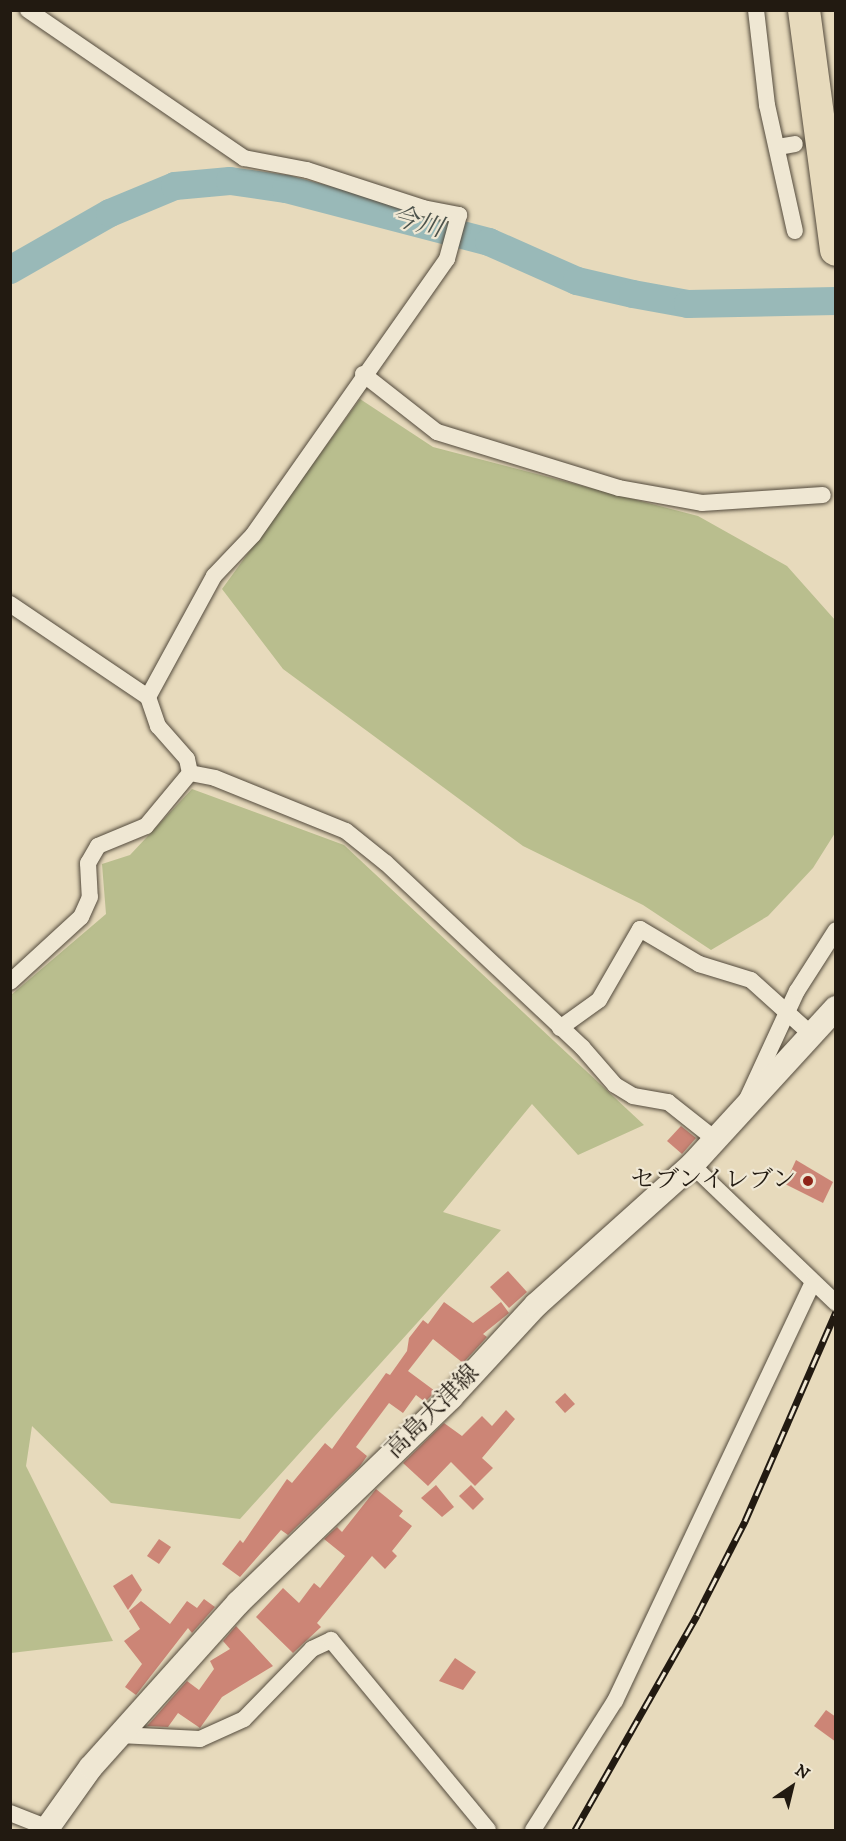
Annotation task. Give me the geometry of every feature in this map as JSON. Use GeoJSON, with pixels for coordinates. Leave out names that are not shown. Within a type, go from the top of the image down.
{"type":"FeatureCollection","features":[{"type":"Feature","properties":{"kind":"highway"},"geometry":{"type":"LineString","coordinates":[[804,10],[836,250]]}},
{"type":"Feature","properties":{"kind":"highway"},"geometry":{"type":"LineString","coordinates":[[823,10],[836,102]]}},
{"type":"Feature","properties":{"kind":"main road","name":"高島大津線"},"geometry":{"type":"LineString","coordinates":[[47,1829],[119,1735],[238,1604],[451,1397],[537,1305],[692,1165],[836,1008]]}},
{"type":"Feature","properties":{"kind":"street"},"geometry":{"type":"LineString","coordinates":[[28,10],[244,158],[307,170],[423,208],[459,214],[447,259],[363,374],[253,535],[214,576],[148,697]]}},
{"type":"Feature","properties":{"kind":"street"},"geometry":{"type":"LineString","coordinates":[[756,10],[767,105],[795,231]]}},
{"type":"Feature","properties":{"kind":"street"},"geometry":{"type":"LineString","coordinates":[[778,147],[795,144]]}},
{"type":"Feature","properties":{"kind":"street"},"geometry":{"type":"LineString","coordinates":[[363,374],[437,432],[619,488],[702,503],[824,495]]}},
{"type":"Feature","properties":{"kind":"street"},"geometry":{"type":"LineString","coordinates":[[10,604],[148,697],[158,726],[187,759],[190,773]]}},
{"type":"Feature","properties":{"kind":"street"},"geometry":{"type":"LineString","coordinates":[[10,982],[81,916],[90,897],[88,863],[98,846],[146,826],[190,773]]}},
{"type":"Feature","properties":{"kind":"street"},"geometry":{"type":"LineString","coordinates":[[190,773],[215,778],[346,831],[386,863],[560,1028],[615,1085],[633,1096],[668,1102],[716,1140]]}},
{"type":"Feature","properties":{"kind":"street"},"geometry":{"type":"LineString","coordinates":[[560,1028],[599,1000],[640,929],[699,964],[751,981],[812,1034]]}},
{"type":"Feature","properties":{"kind":"street"},"geometry":{"type":"LineString","coordinates":[[745,1106],[787,1012],[836,930]]}},
{"type":"Feature","properties":{"kind":"street"},"geometry":{"type":"LineString","coordinates":[[692,1165],[836,1303]]}},
{"type":"Feature","properties":{"kind":"street"},"geometry":{"type":"LineString","coordinates":[[533,1830],[615,1701],[813,1283]]}},
{"type":"Feature","properties":{"kind":"street"},"geometry":{"type":"LineString","coordinates":[[119,1735],[200,1739],[244,1719],[312,1649],[332,1640],[488,1830]]}},
{"type":"Feature","properties":{"kind":"street"},"geometry":{"type":"LineString","coordinates":[[10,1813],[47,1829]]}},
{"type":"Feature","properties":{"kind":"green space"},"geometry":{"type":"Polygon","coordinates":[[[360,399],[433,447],[698,516],[787,566],[835,620],[835,833],[813,868],[768,916],[711,950],[643,905],[523,846],[283,669],[222,589],[360,399]]]}},
{"type":"Feature","properties":{"kind":"green space"},"geometry":{"type":"Polygon","coordinates":[[[192,789],[344,845],[644,1125],[578,1155],[532,1104],[443,1212],[501,1230],[240,1519],[111,1503],[32,1426],[26,1466],[113,1641],[11,1653],[11,995],[106,914],[102,864],[130,855],[192,789]]]}},
{"type":"Feature","properties":{"kind":"building"},"geometry":{"type":"Polygon","coordinates":[[[681,1126],[696,1138],[682,1154],[667,1141],[681,1126]]]}},
{"type":"Feature","properties":{"kind":"building","name":"セブンイレブン"},"geometry":{"type":"Polygon","coordinates":[[[796,1160],[833,1182],[823,1203],[785,1184],[796,1160]]]}},
{"type":"Feature","properties":{"kind":"building"},"geometry":{"type":"Polygon","coordinates":[[[508,1271],[527,1292],[509,1308],[490,1287],[508,1271]]]}},
{"type":"Feature","properties":{"kind":"building"},"geometry":{"type":"Polygon","coordinates":[[[444,1302],[473,1323],[501,1302],[509,1313],[483,1334],[487,1337],[463,1363],[433,1339],[408,1371],[435,1391],[430,1397],[425,1402],[416,1395],[403,1413],[389,1403],[356,1447],[367,1456],[360,1466],[288,1535],[281,1530],[240,1577],[222,1564],[240,1540],[243,1543],[287,1479],[292,1483],[325,1443],[332,1449],[386,1373],[390,1375],[407,1351],[409,1338],[423,1320],[428,1324],[444,1302]]]}},
{"type":"Feature","properties":{"kind":"building"},"geometry":{"type":"Polygon","coordinates":[[[565,1393],[575,1404],[565,1413],[555,1402],[565,1393]]]}},
{"type":"Feature","properties":{"kind":"building"},"geometry":{"type":"Polygon","coordinates":[[[506,1410],[515,1419],[482,1458],[493,1468],[475,1486],[451,1462],[428,1486],[403,1463],[444,1423],[462,1436],[482,1416],[492,1426],[506,1410]]]}},
{"type":"Feature","properties":{"kind":"building"},"geometry":{"type":"Polygon","coordinates":[[[436,1485],[454,1507],[442,1517],[421,1498],[436,1485]]]}},
{"type":"Feature","properties":{"kind":"building"},"geometry":{"type":"Polygon","coordinates":[[[471,1485],[484,1499],[473,1510],[459,1496],[471,1485]]]}},
{"type":"Feature","properties":{"kind":"building"},"geometry":{"type":"Polygon","coordinates":[[[376,1489],[403,1511],[399,1516],[412,1526],[392,1551],[397,1556],[385,1569],[372,1556],[317,1623],[321,1627],[293,1653],[256,1617],[283,1588],[299,1603],[314,1583],[320,1588],[345,1556],[324,1539],[337,1527],[342,1532],[376,1489]]]}},
{"type":"Feature","properties":{"kind":"building"},"geometry":{"type":"Polygon","coordinates":[[[159,1539],[171,1547],[159,1564],[147,1556],[159,1539]]]}},
{"type":"Feature","properties":{"kind":"building"},"geometry":{"type":"Polygon","coordinates":[[[132,1574],[142,1590],[128,1610],[113,1586],[132,1574]]]}},
{"type":"Feature","properties":{"kind":"building"},"geometry":{"type":"Polygon","coordinates":[[[204,1599],[215,1607],[192,1633],[188,1628],[136,1695],[125,1687],[142,1664],[124,1641],[140,1629],[129,1611],[141,1601],[170,1624],[187,1601],[197,1608],[204,1599]]]}},
{"type":"Feature","properties":{"kind":"building"},"geometry":{"type":"Polygon","coordinates":[[[236,1626],[273,1666],[222,1697],[200,1728],[178,1713],[168,1727],[147,1726],[187,1681],[199,1690],[214,1669],[210,1661],[230,1649],[223,1641],[236,1626]]]}},
{"type":"Feature","properties":{"kind":"building"},"geometry":{"type":"Polygon","coordinates":[[[455,1658],[476,1672],[463,1690],[439,1681],[455,1658]]]}},
{"type":"Feature","properties":{"kind":"building"},"geometry":{"type":"Polygon","coordinates":[[[826,1710],[836,1717],[836,1742],[814,1726],[826,1710]]]}},
{"type":"Feature","properties":{"kind":"waterway","name":"今川"},"geometry":{"type":"LineString","coordinates":[[10,270],[110,213],[175,186],[230,181],[286,189],[489,242],[577,281],[633,294],[688,304],[836,301]]}},
{"type":"Feature","properties":{"kind":"railway"},"geometry":{"type":"LineString","coordinates":[[575,1830],[697,1615],[745,1521],[836,1312]]}},
{"type":"Feature","properties":{"kind":"place","name":"セブンイレブン"},"geometry":{"type":"Point","coordinates":[808,1181]}}]}
